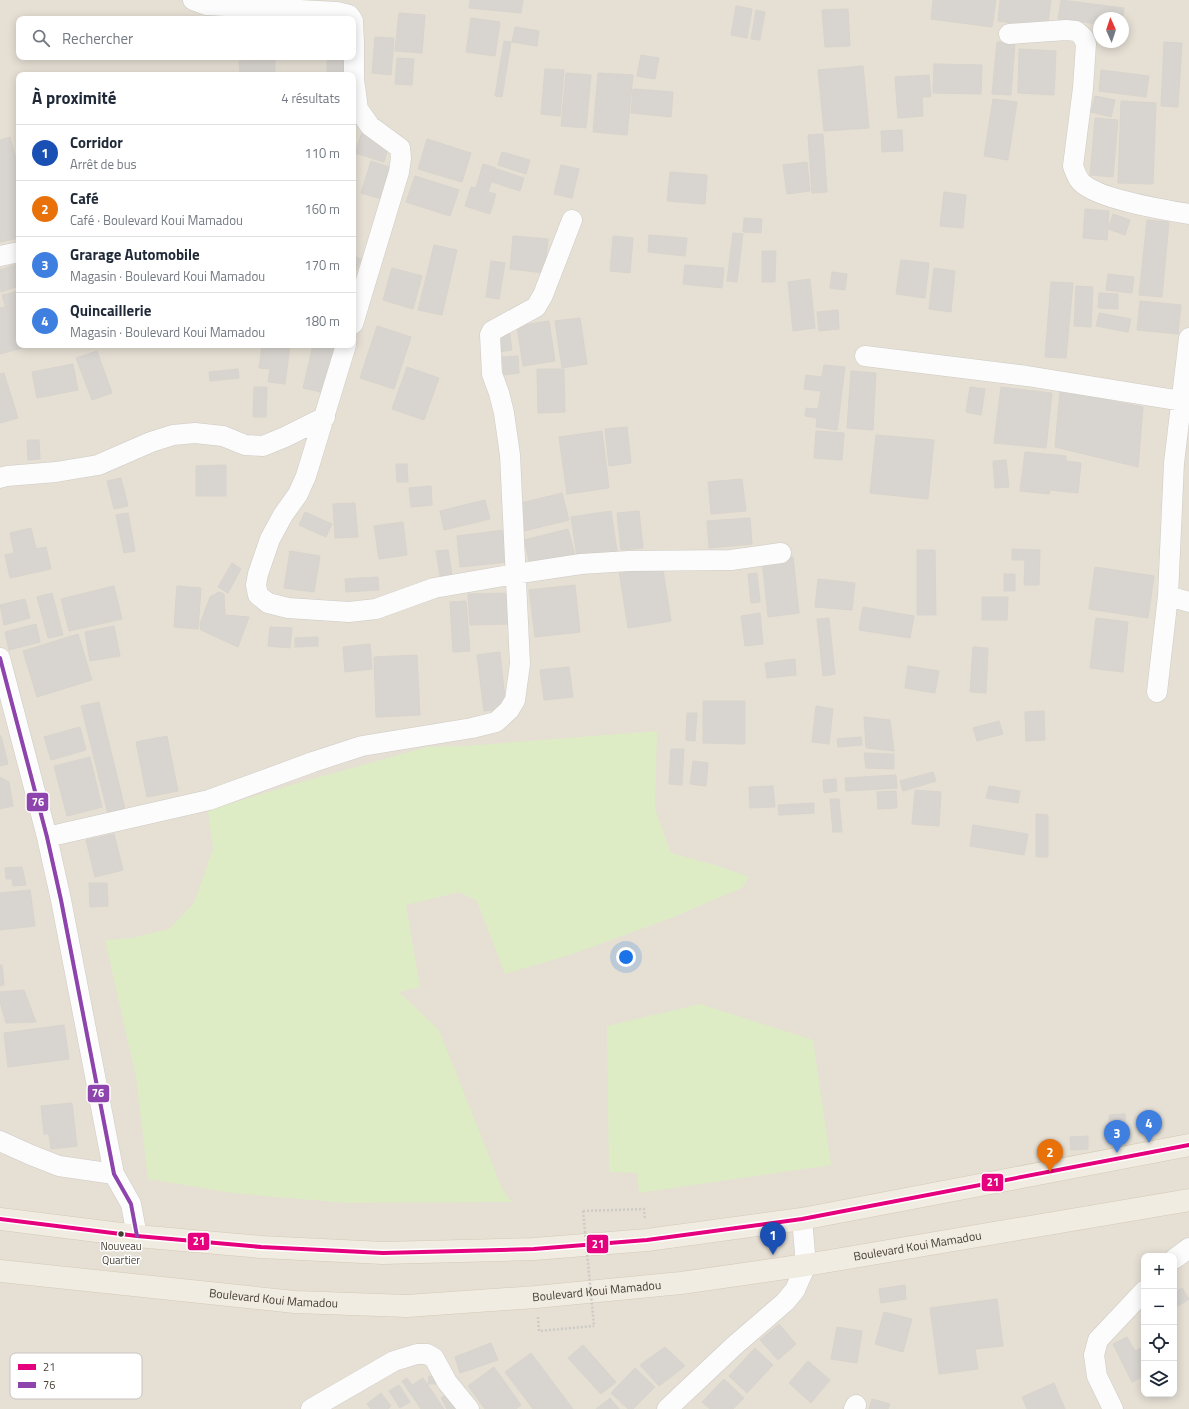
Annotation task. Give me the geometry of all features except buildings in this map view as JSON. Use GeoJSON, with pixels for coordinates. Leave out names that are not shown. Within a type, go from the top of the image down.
{"type":"FeatureCollection","features":[{"type":"Feature","properties":{"kind":"main road"},"geometry":{"type":"LineString","coordinates":[[0,1219],[137,1236],[262,1247],[383,1253],[534,1249],[647,1240],[802,1219],[1189,1145]]}},
{"type":"Feature","properties":{"kind":"main road","name":"Boulevard Koui Mamadou"},"geometry":{"type":"LineString","coordinates":[[0,1271],[295,1302],[407,1306],[536,1297],[681,1283],[806,1265],[1189,1200]]}},
{"type":"Feature","properties":{"kind":"street"},"geometry":{"type":"LineString","coordinates":[[192,0],[208,5],[337,12],[350,16]]}},
{"type":"Feature","properties":{"kind":"street"},"geometry":{"type":"LineString","coordinates":[[1008,34],[1066,30],[1076,31],[1083,37],[1086,44],[1083,88],[1073,166],[1081,182],[1094,191],[1132,203],[1189,214]]}},
{"type":"Feature","properties":{"kind":"street"},"geometry":{"type":"LineString","coordinates":[[354,60],[354,72]]}},
{"type":"Feature","properties":{"kind":"street"},"geometry":{"type":"LineString","coordinates":[[356,94],[358,109],[370,126],[400,148],[401,158],[399,172],[356,314]]}},
{"type":"Feature","properties":{"kind":"street"},"geometry":{"type":"LineString","coordinates":[[47,837],[209,800],[313,762],[362,746],[472,728],[496,722],[509,710],[515,700],[520,664],[510,455],[504,413],[499,392],[492,374],[490,335],[492,331],[536,307],[572,220]]}},
{"type":"Feature","properties":{"kind":"street"},"geometry":{"type":"LineString","coordinates":[[0,256],[16,253]]}},
{"type":"Feature","properties":{"kind":"street"},"geometry":{"type":"LineString","coordinates":[[1157,692],[1168,596],[1174,463],[1189,338]]}},
{"type":"Feature","properties":{"kind":"street"},"geometry":{"type":"LineString","coordinates":[[345,348],[306,476],[298,494],[283,515],[270,539],[258,574],[256,585],[258,595],[268,603],[288,608],[349,612],[376,609],[434,588],[581,564],[629,561],[731,560],[781,553]]}},
{"type":"Feature","properties":{"kind":"street"},"geometry":{"type":"LineString","coordinates":[[865,356],[1027,376],[1182,401]]}},
{"type":"Feature","properties":{"kind":"street"},"geometry":{"type":"LineString","coordinates":[[0,478],[7,476],[56,472],[98,465],[151,442],[173,435],[195,433],[223,436],[245,445],[263,446],[325,417]]}},
{"type":"Feature","properties":{"kind":"street"},"geometry":{"type":"LineString","coordinates":[[1168,596],[1189,602]]}},
{"type":"Feature","properties":{"kind":"street"},"geometry":{"type":"LineString","coordinates":[[0,658],[4,693],[47,837],[61,900],[114,1174],[131,1204],[137,1236]]}},
{"type":"Feature","properties":{"kind":"street"},"geometry":{"type":"LineString","coordinates":[[0,1141],[58,1166],[114,1174]]}},
{"type":"Feature","properties":{"kind":"street"},"geometry":{"type":"LineString","coordinates":[[667,1409],[734,1346],[785,1302],[795,1290],[806,1265],[802,1219]]}},
{"type":"Feature","properties":{"kind":"street"},"geometry":{"type":"LineString","coordinates":[[1177,1257],[1189,1248]]}},
{"type":"Feature","properties":{"kind":"street"},"geometry":{"type":"LineString","coordinates":[[1113,1409],[1097,1376],[1094,1355],[1098,1340],[1141,1294]]}},
{"type":"Feature","properties":{"kind":"street"},"geometry":{"type":"LineString","coordinates":[[311,1409],[394,1362],[418,1354],[427,1354],[434,1358],[447,1382],[469,1409]]}},
{"type":"Feature","properties":{"kind":"path"},"geometry":{"type":"LineString","coordinates":[[536,1297],[539,1331],[594,1326],[583,1211],[644,1209],[647,1240]]}},
{"type":"Feature","properties":{"kind":"shaded area"},"geometry":{"type":"Polygon","coordinates":[[[0,0],[1189,0],[1189,1409],[0,1409],[0,0]]]}},
{"type":"Feature","properties":{"kind":"green space"},"geometry":{"type":"Polygon","coordinates":[[[657,731],[655,809],[671,853],[715,865],[749,877],[742,888],[671,918],[573,954],[505,974],[477,901],[459,892],[406,905],[420,987],[399,992],[439,1030],[503,1191],[512,1202],[348,1203],[232,1193],[148,1179],[136,1077],[105,940],[132,938],[169,929],[194,903],[213,849],[208,811],[284,787],[427,747],[464,746],[657,731]]]}},
{"type":"Feature","properties":{"kind":"green space"},"geometry":{"type":"Polygon","coordinates":[[[700,1004],[813,1040],[831,1165],[639,1193],[637,1173],[609,1172],[607,1026],[700,1004]]]}},
{"type":"Feature","properties":{"kind":"transit line","name":"76"},"geometry":{"type":"LineString","coordinates":[[0,658],[47,837],[61,900],[114,1174],[131,1204],[137,1236]]}},
{"type":"Feature","properties":{"kind":"transit line","name":"21"},"geometry":{"type":"LineString","coordinates":[[0,1219],[137,1236],[261,1247],[383,1253],[534,1249],[647,1240],[802,1219],[1189,1145]]}},
{"type":"Feature","properties":{"kind":"place","name":"Quincaillerie"},"geometry":{"type":"Point","coordinates":[1149,1143]}},
{"type":"Feature","properties":{"kind":"place","name":"Grarage Automobile"},"geometry":{"type":"Point","coordinates":[1117,1153]}},
{"type":"Feature","properties":{"kind":"place","name":"Café"},"geometry":{"type":"Point","coordinates":[1050,1172]}},
{"type":"Feature","properties":{"kind":"place","name":"Nouveau Quartier"},"geometry":{"type":"Point","coordinates":[121,1234]}},
{"type":"Feature","properties":{"kind":"place","name":"Corridor"},"geometry":{"type":"Point","coordinates":[773,1255]}}]}
